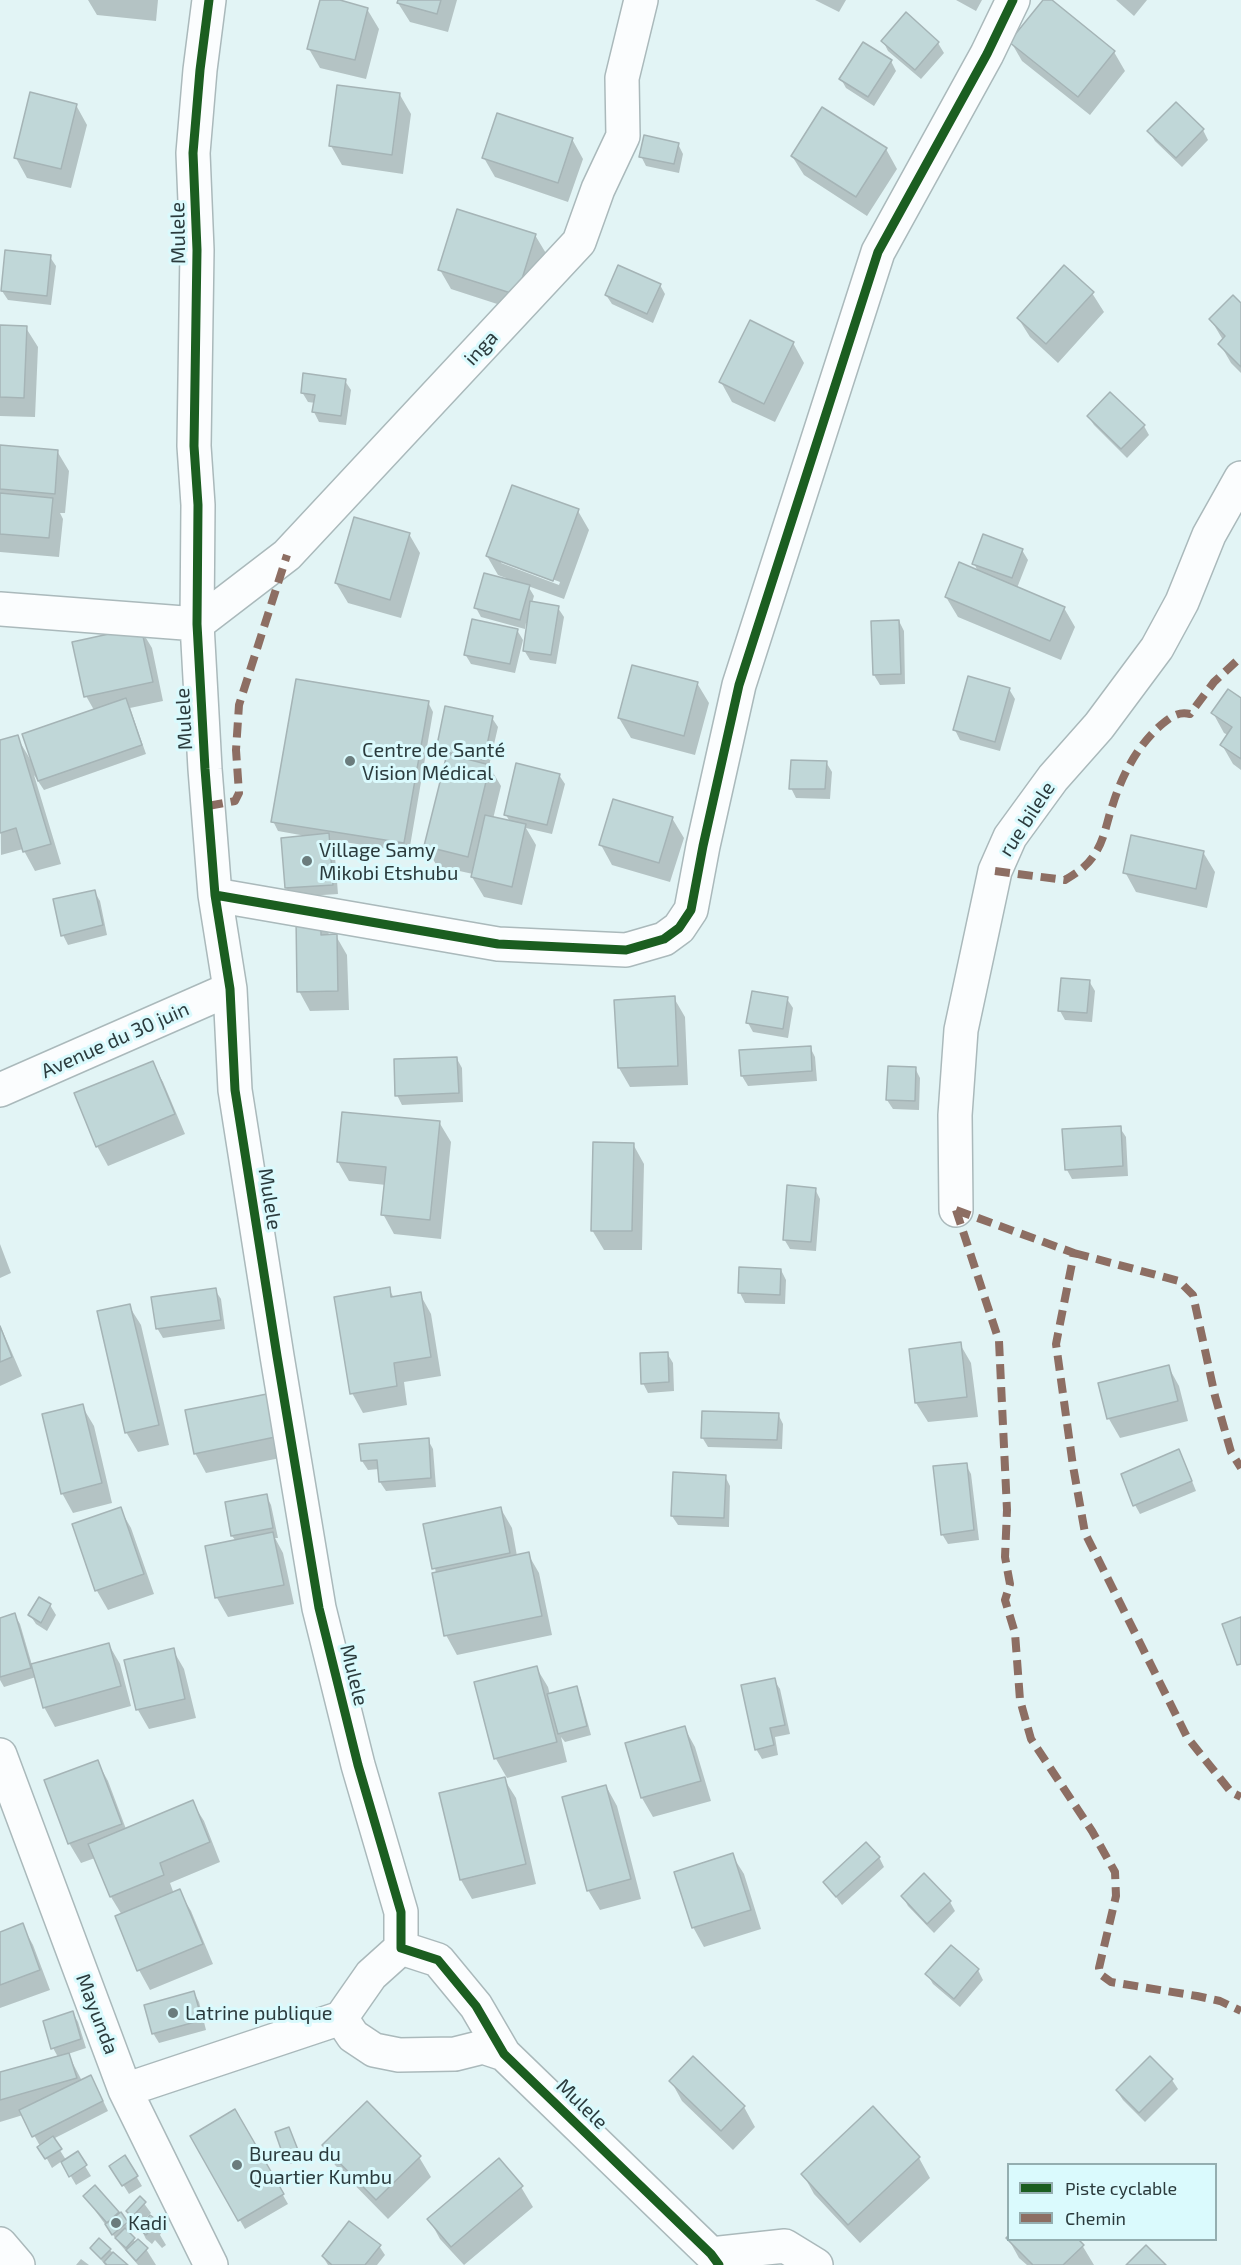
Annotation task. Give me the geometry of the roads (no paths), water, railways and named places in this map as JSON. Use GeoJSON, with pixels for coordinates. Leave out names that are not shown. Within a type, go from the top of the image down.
{"type":"FeatureCollection","features":[{"type":"Feature","properties":{"kind":"street","name":"Mulele"},"geometry":{"type":"LineString","coordinates":[[209,0],[193,153],[197,250],[194,446],[198,505],[197,624],[215,895],[230,989],[235,1090],[319,1608],[358,1765],[401,1912],[401,1948],[438,1960],[476,2006],[504,2054],[715,2260]]}},
{"type":"Feature","properties":{"kind":"street","name":"inga"},"geometry":{"type":"LineString","coordinates":[[197,624],[287,555],[579,242],[598,189],[623,136],[622,78],[641,0]]}},
{"type":"Feature","properties":{"kind":"street"},"geometry":{"type":"LineString","coordinates":[[215,895],[498,944],[626,950],[664,939],[679,928],[691,910],[739,685],[878,252],[987,54],[1013,0]]}},
{"type":"Feature","properties":{"kind":"street","name":"rue bilele"},"geometry":{"type":"LineString","coordinates":[[956,1210],[955,1115],[961,1030],[995,871],[1010,837],[1041,795],[1099,726],[1157,648],[1182,602],[1209,535],[1241,478]]}},
{"type":"Feature","properties":{"kind":"street"},"geometry":{"type":"LineString","coordinates":[[0,609],[197,624]]}},
{"type":"Feature","properties":{"kind":"street","name":"Avenue du 30 juin"},"geometry":{"type":"LineString","coordinates":[[0,1090],[230,989]]}},
{"type":"Feature","properties":{"kind":"street","name":"Mayunda"},"geometry":{"type":"LineString","coordinates":[[0,1755],[125,2090],[211,2265]]}},
{"type":"Feature","properties":{"kind":"street"},"geometry":{"type":"LineString","coordinates":[[125,2090],[340,2018],[371,1975],[401,1948]]}},
{"type":"Feature","properties":{"kind":"street"},"geometry":{"type":"LineString","coordinates":[[340,2018],[353,2036],[374,2050],[399,2055],[455,2054],[483,2048],[504,2054]]}},
{"type":"Feature","properties":{"kind":"street"},"geometry":{"type":"LineString","coordinates":[[0,2244],[18,2265]]}},
{"type":"Feature","properties":{"kind":"street"},"geometry":{"type":"LineString","coordinates":[[715,2260],[785,2246],[816,2265]]}},
{"type":"Feature","properties":{"kind":"place","name":"Centre de Santé Vision Médical"},"geometry":{"type":"Point","coordinates":[350,761]}},
{"type":"Feature","properties":{"kind":"place","name":"Village Samy Mikobi Etshubu"},"geometry":{"type":"Point","coordinates":[307,861]}},
{"type":"Feature","properties":{"kind":"place","name":"Latrine publique"},"geometry":{"type":"Point","coordinates":[173,2013]}},
{"type":"Feature","properties":{"kind":"place","name":"Bureau du Quartier Kumbu"},"geometry":{"type":"Point","coordinates":[237,2165]}},
{"type":"Feature","properties":{"kind":"place","name":"Kadi"},"geometry":{"type":"Point","coordinates":[116,2223]}}]}
